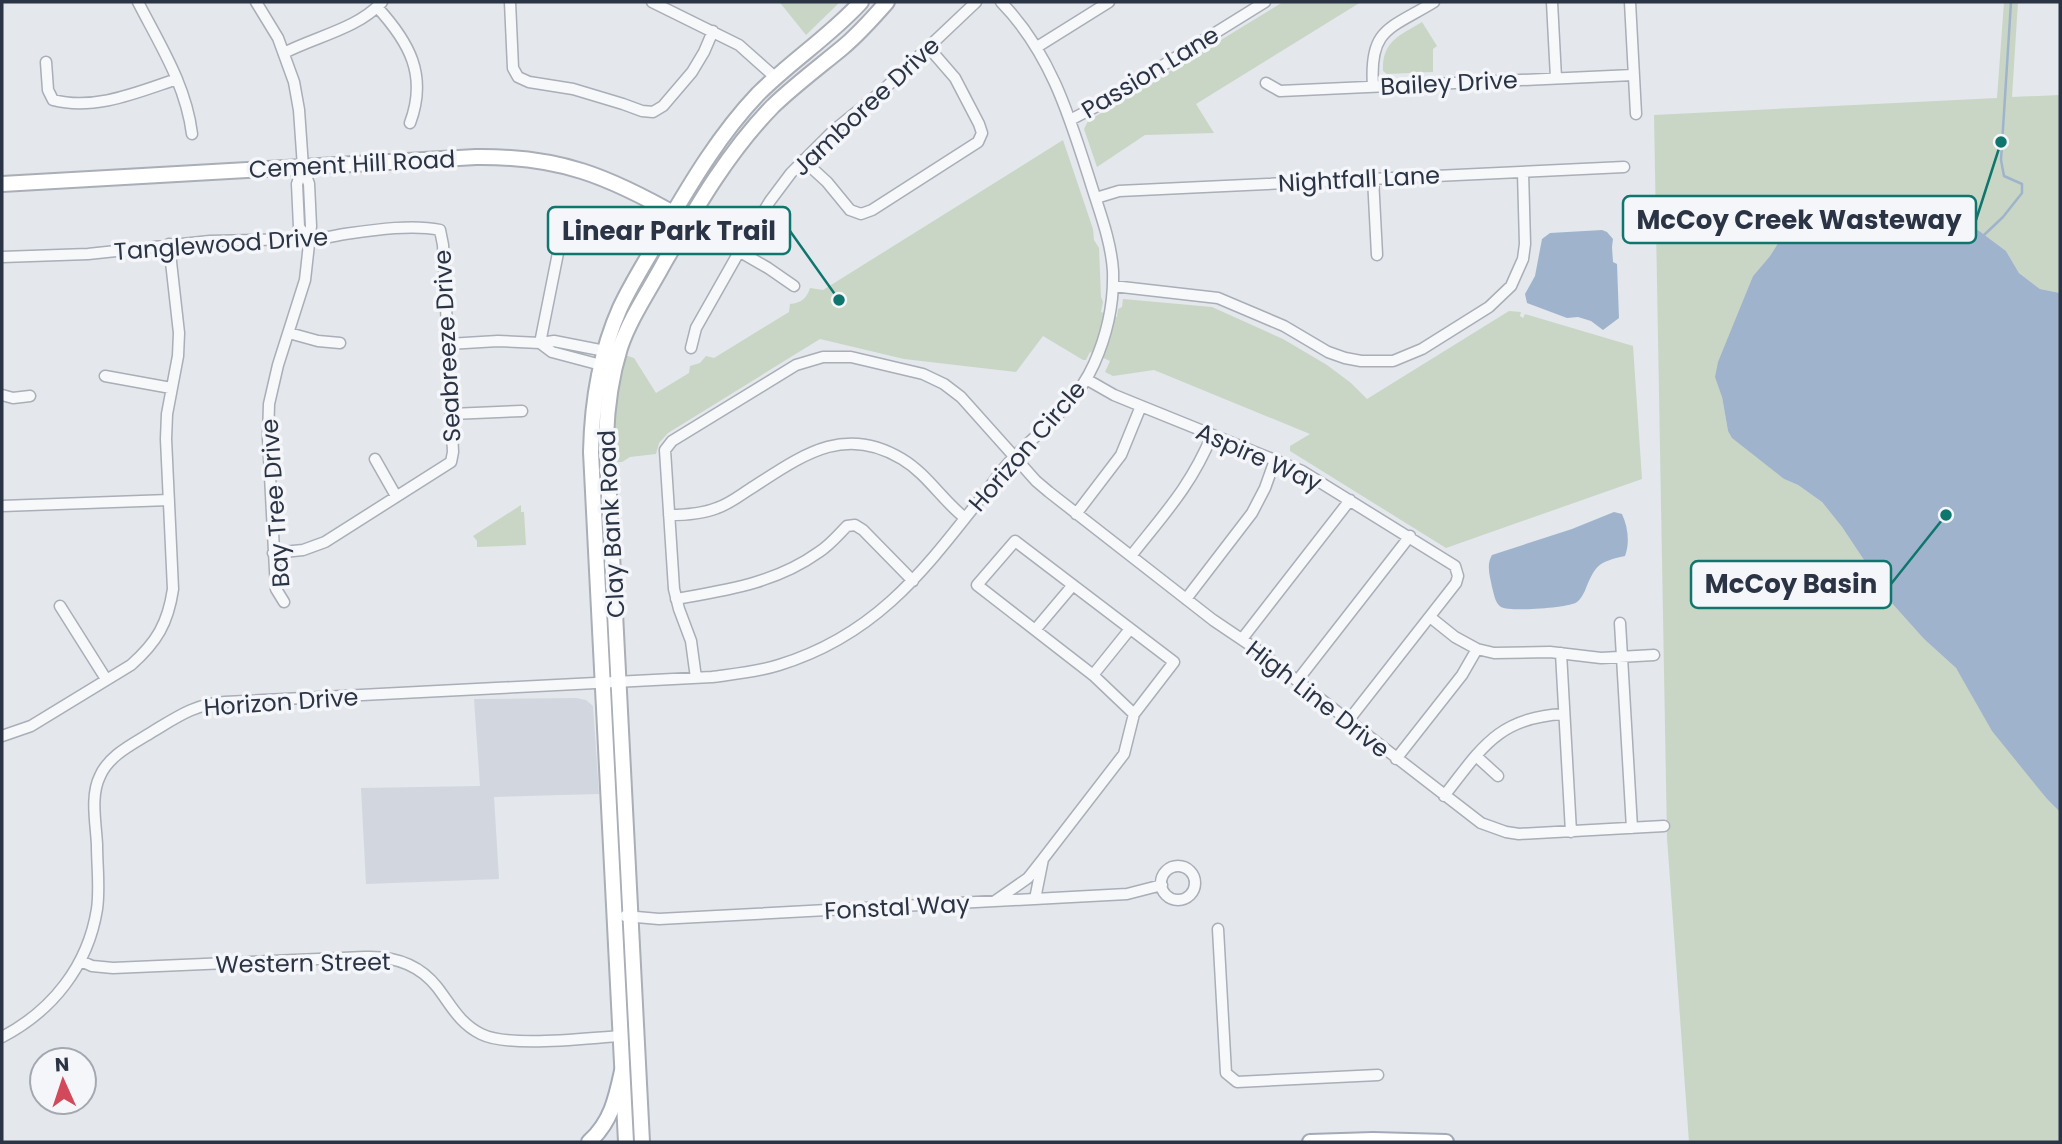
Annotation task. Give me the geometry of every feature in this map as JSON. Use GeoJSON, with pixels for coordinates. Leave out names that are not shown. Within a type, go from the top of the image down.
{"type":"FeatureCollection","features":[{"type":"Feature","properties":{"kind":"street"},"geometry":{"type":"LineString","coordinates":[[138,2],[177,79],[189,111],[192,134]]}},
{"type":"Feature","properties":{"kind":"street","name":"Bay Tree Drive"},"geometry":{"type":"LineString","coordinates":[[256,2],[284,52],[294,82],[312,226],[308,267],[272,389],[268,421],[275,589],[284,602]]}},
{"type":"Feature","properties":{"kind":"street"},"geometry":{"type":"LineString","coordinates":[[510,2],[513,68],[518,77],[529,82],[573,89],[648,113],[658,110],[692,72],[713,31]]}},
{"type":"Feature","properties":{"kind":"street"},"geometry":{"type":"LineString","coordinates":[[652,2],[739,45],[775,77]]}},
{"type":"Feature","properties":{"kind":"street","name":"Clay Bank Road"},"geometry":{"type":"LineString","coordinates":[[626,1142],[591,452],[592,415],[603,358],[627,294],[673,213],[719,141],[775,77],[832,32],[861,2]]}},
{"type":"Feature","properties":{"kind":"street","name":"Clay Bank Road"},"geometry":{"type":"LineString","coordinates":[[642,1142],[606,437],[609,395],[629,326],[688,222],[727,162],[748,134],[788,92],[845,46],[887,2]]}},
{"type":"Feature","properties":{"kind":"street","name":"Jamboree Drive"},"geometry":{"type":"LineString","coordinates":[[691,348],[696,328],[739,252],[770,201],[803,160],[833,131],[881,92],[976,2]]}},
{"type":"Feature","properties":{"kind":"street","name":"Horizon Circle"},"geometry":{"type":"LineString","coordinates":[[618,682],[696,678],[759,670],[813,653],[859,628],[914,581],[1014,457],[1060,415],[1086,379],[1098,355],[1109,315],[1113,286],[1109,243],[1070,120],[1053,77],[1037,47],[1001,2]]}},
{"type":"Feature","properties":{"kind":"street"},"geometry":{"type":"LineString","coordinates":[[1037,47],[1109,2]]}},
{"type":"Feature","properties":{"kind":"street","name":"Passion Lane"},"geometry":{"type":"LineString","coordinates":[[1070,120],[1099,105],[1265,2]]}},
{"type":"Feature","properties":{"kind":"street"},"geometry":{"type":"LineString","coordinates":[[1373,86],[1372,62],[1379,39],[1388,30],[1434,2]]}},
{"type":"Feature","properties":{"kind":"street"},"geometry":{"type":"LineString","coordinates":[[1552,2],[1556,78]]}},
{"type":"Feature","properties":{"kind":"street"},"geometry":{"type":"LineString","coordinates":[[1630,2],[1636,114]]}},
{"type":"Feature","properties":{"kind":"street"},"geometry":{"type":"LineString","coordinates":[[284,52],[351,24],[380,4],[408,47],[414,62],[417,104],[410,122]]}},
{"type":"Feature","properties":{"kind":"street"},"geometry":{"type":"LineString","coordinates":[[803,160],[827,182],[849,210],[861,214],[872,210],[978,142],[982,133],[979,124],[955,78],[929,48]]}},
{"type":"Feature","properties":{"kind":"street"},"geometry":{"type":"LineString","coordinates":[[47,62],[48,90],[52,100],[63,103],[122,97],[177,79]]}},
{"type":"Feature","properties":{"kind":"street","name":"Bailey Drive"},"geometry":{"type":"LineString","coordinates":[[1266,83],[1280,91],[1633,75]]}},
{"type":"Feature","properties":{"kind":"street","name":"Cement Hill Road"},"geometry":{"type":"LineString","coordinates":[[2,184],[476,157],[526,159],[568,166],[602,177],[640,194],[688,222]]}},
{"type":"Feature","properties":{"kind":"street","name":"Nightfall Lane"},"geometry":{"type":"LineString","coordinates":[[1096,198],[1119,191],[1624,167]]}},
{"type":"Feature","properties":{"kind":"street"},"geometry":{"type":"LineString","coordinates":[[1113,286],[1219,298],[1284,326],[1328,352],[1345,358],[1393,361],[1422,349],[1489,307],[1511,286],[1523,260],[1525,244],[1522,172]]}},
{"type":"Feature","properties":{"kind":"street"},"geometry":{"type":"LineString","coordinates":[[1373,178],[1377,255]]}},
{"type":"Feature","properties":{"kind":"street"},"geometry":{"type":"LineString","coordinates":[[688,222],[768,268],[793,286]]}},
{"type":"Feature","properties":{"kind":"street","name":"Tanglewood Drive"},"geometry":{"type":"LineString","coordinates":[[2,257],[88,254],[210,241],[309,240],[362,232],[427,228],[440,230]]}},
{"type":"Feature","properties":{"kind":"street","name":"Seabreeze Drive"},"geometry":{"type":"LineString","coordinates":[[397,496],[451,462],[453,452],[443,245],[440,230]]}},
{"type":"Feature","properties":{"kind":"street"},"geometry":{"type":"LineString","coordinates":[[540,343],[560,243]]}},
{"type":"Feature","properties":{"kind":"street"},"geometry":{"type":"LineString","coordinates":[[2,736],[31,726],[131,665],[145,653],[160,632],[170,610],[173,589],[166,439],[170,388],[178,355],[179,333],[169,244]]}},
{"type":"Feature","properties":{"kind":"street"},"geometry":{"type":"LineString","coordinates":[[289,333],[318,341],[340,343]]}},
{"type":"Feature","properties":{"kind":"street"},"geometry":{"type":"LineString","coordinates":[[448,344],[554,341],[603,358]]}},
{"type":"Feature","properties":{"kind":"street","name":"High Line Drive"},"geometry":{"type":"LineString","coordinates":[[669,515],[664,453],[668,444],[796,365],[817,358],[837,356],[859,358],[923,373],[961,397],[1042,487],[1480,823],[1506,832],[1537,834],[1664,826]]}},
{"type":"Feature","properties":{"kind":"street"},"geometry":{"type":"LineString","coordinates":[[104,376],[170,388]]}},
{"type":"Feature","properties":{"kind":"street","name":"Aspire Way"},"geometry":{"type":"LineString","coordinates":[[1086,379],[1114,395],[1302,471],[1452,564],[1457,572],[1456,583],[1430,617]]}},
{"type":"Feature","properties":{"kind":"street"},"geometry":{"type":"LineString","coordinates":[[2,395],[13,398],[30,396]]}},
{"type":"Feature","properties":{"kind":"street"},"geometry":{"type":"LineString","coordinates":[[1076,514],[1121,455],[1141,406]]}},
{"type":"Feature","properties":{"kind":"street"},"geometry":{"type":"LineString","coordinates":[[451,414],[522,411]]}},
{"type":"Feature","properties":{"kind":"street"},"geometry":{"type":"LineString","coordinates":[[1131,556],[1184,490],[1212,435]]}},
{"type":"Feature","properties":{"kind":"street"},"geometry":{"type":"LineString","coordinates":[[696,678],[691,641],[676,599],[672,576],[669,515],[700,513],[718,508],[808,453],[831,445],[852,443],[884,449],[909,463],[965,518]]}},
{"type":"Feature","properties":{"kind":"street"},"geometry":{"type":"LineString","coordinates":[[273,553],[303,550],[325,542],[397,496],[375,459]]}},
{"type":"Feature","properties":{"kind":"street"},"geometry":{"type":"LineString","coordinates":[[1185,599],[1252,513],[1275,460]]}},
{"type":"Feature","properties":{"kind":"street"},"geometry":{"type":"LineString","coordinates":[[2,506],[169,500]]}},
{"type":"Feature","properties":{"kind":"street"},"geometry":{"type":"LineString","coordinates":[[1242,639],[1350,500]]}},
{"type":"Feature","properties":{"kind":"street"},"geometry":{"type":"LineString","coordinates":[[676,599],[754,584],[784,573],[822,550],[847,526],[852,525],[863,530],[914,581]]}},
{"type":"Feature","properties":{"kind":"street"},"geometry":{"type":"LineString","coordinates":[[1297,681],[1410,536]]}},
{"type":"Feature","properties":{"kind":"street"},"geometry":{"type":"LineString","coordinates":[[995,901],[1028,878],[1124,754],[1134,714],[1174,662],[1015,541],[977,585],[1093,675],[1134,714]]}},
{"type":"Feature","properties":{"kind":"street"},"geometry":{"type":"LineString","coordinates":[[1035,630],[1073,585]]}},
{"type":"Feature","properties":{"kind":"street"},"geometry":{"type":"LineString","coordinates":[[60,606],[106,679]]}},
{"type":"Feature","properties":{"kind":"street"},"geometry":{"type":"LineString","coordinates":[[1348,722],[1430,617],[1455,637],[1477,649],[1506,654],[1561,653],[1592,657],[1654,655]]}},
{"type":"Feature","properties":{"kind":"street"},"geometry":{"type":"LineString","coordinates":[[1620,623],[1632,828]]}},
{"type":"Feature","properties":{"kind":"street"},"geometry":{"type":"LineString","coordinates":[[1093,675],[1130,629]]}},
{"type":"Feature","properties":{"kind":"street"},"geometry":{"type":"LineString","coordinates":[[1396,759],[1462,675],[1477,649]]}},
{"type":"Feature","properties":{"kind":"street"},"geometry":{"type":"LineString","coordinates":[[1561,653],[1571,832]]}},
{"type":"Feature","properties":{"kind":"street","name":"Horizon Drive"},"geometry":{"type":"LineString","coordinates":[[2,1037],[45,1009],[81,961],[94,926],[97,907],[95,801],[100,774],[122,751],[189,710],[202,704],[225,702],[618,682]]}},
{"type":"Feature","properties":{"kind":"street"},"geometry":{"type":"LineString","coordinates":[[1444,796],[1492,739],[1517,722],[1545,715],[1564,714]]}},
{"type":"Feature","properties":{"kind":"street"},"geometry":{"type":"LineString","coordinates":[[1476,755],[1498,776]]}},
{"type":"Feature","properties":{"kind":"street"},"geometry":{"type":"LineString","coordinates":[[1035,899],[1043,859]]}},
{"type":"Feature","properties":{"kind":"street","name":"Fonstal Way"},"geometry":{"type":"LineString","coordinates":[[614,914],[659,919],[1127,894],[1162,885]]}},
{"type":"Feature","properties":{"kind":"street"},"geometry":{"type":"LineString","coordinates":[[1218,929],[1226,1073],[1237,1082],[1378,1075]]}},
{"type":"Feature","properties":{"kind":"street","name":"Western Street"},"geometry":{"type":"LineString","coordinates":[[81,961],[92,966],[120,968],[390,958],[423,973],[458,1018],[488,1037],[519,1041],[621,1036]]}},
{"type":"Feature","properties":{"kind":"street"},"geometry":{"type":"LineString","coordinates":[[589,1142],[611,1113],[622,1071]]}},
{"type":"Feature","properties":{"kind":"street"},"geometry":{"type":"LineString","coordinates":[[1310,1142],[1446,1142]]}},
{"type":"Feature","properties":{"kind":"shaded area"},"geometry":{"type":"Polygon","coordinates":[[[474,699],[586,700],[593,706],[599,794],[494,797],[499,879],[366,884],[361,788],[480,786],[474,699]]]}},
{"type":"Feature","properties":{"kind":"green space"},"geometry":{"type":"Polygon","coordinates":[[[777,2],[840,2],[806,35],[777,2]]]}},
{"type":"Feature","properties":{"kind":"green space"},"geometry":{"type":"Polygon","coordinates":[[[1283,2],[1361,2],[1196,104],[1214,133],[1145,135],[1097,167],[1084,129],[1088,121],[1283,2]]]}},
{"type":"Feature","properties":{"kind":"green space"},"geometry":{"type":"Polygon","coordinates":[[[2004,2],[2018,2],[2012,97],[2060,95],[2060,293],[2040,289],[2019,273],[2006,251],[1970,224],[1956,209],[1942,204],[1827,209],[1809,220],[1787,222],[1770,256],[1753,276],[1734,325],[1722,397],[1728,431],[1784,479],[1798,485],[1822,502],[1866,563],[1872,581],[1924,639],[1956,668],[1974,698],[2047,799],[2060,812],[2060,1142],[1689,1142],[1667,838],[1654,115],[1997,98],[2004,2]]]}},
{"type":"Feature","properties":{"kind":"green space"},"geometry":{"type":"Polygon","coordinates":[[[1422,22],[1437,46],[1433,49],[1433,72],[1387,74],[1383,71],[1383,61],[1389,46],[1399,36],[1422,22]]]}},
{"type":"Feature","properties":{"kind":"green space"},"geometry":{"type":"Polygon","coordinates":[[[1063,140],[1093,229],[1094,240],[1099,248],[1103,302],[1101,312],[1117,317],[1123,299],[1212,307],[1283,339],[1327,365],[1367,399],[1509,311],[1521,312],[1520,316],[1523,318],[1525,314],[1633,346],[1642,479],[1446,548],[1290,451],[1290,446],[1310,434],[1154,370],[1113,376],[1105,372],[1110,361],[1090,352],[1086,360],[1083,360],[1043,336],[1016,372],[904,359],[820,339],[668,433],[659,443],[656,454],[614,462],[615,408],[625,355],[634,358],[656,393],[689,373],[690,366],[700,363],[706,356],[714,358],[789,312],[790,304],[803,299],[810,288],[823,290],[1063,140]]]}},
{"type":"Feature","properties":{"kind":"green space"},"geometry":{"type":"Polygon","coordinates":[[[521,505],[521,512],[524,512],[526,545],[477,547],[473,536],[521,505]]]}},
{"type":"Feature","properties":{"kind":"water"},"geometry":{"type":"Polygon","coordinates":[[[1930,201],[1956,209],[1970,224],[2006,251],[2019,273],[2040,289],[2060,293],[2060,812],[1992,731],[1956,668],[1924,639],[1872,581],[1866,563],[1822,502],[1798,485],[1784,479],[1732,438],[1715,377],[1718,362],[1753,276],[1770,256],[1787,222],[1805,210],[1809,214],[1809,220],[1827,209],[1930,201]]]}},
{"type":"Feature","properties":{"kind":"water"},"geometry":{"type":"Polygon","coordinates":[[[1602,230],[1613,239],[1619,318],[1603,330],[1591,321],[1578,317],[1567,318],[1527,303],[1525,294],[1535,276],[1542,239],[1550,233],[1602,230]]]}},
{"type":"Feature","properties":{"kind":"water"},"geometry":{"type":"Polygon","coordinates":[[[1614,512],[1622,514],[1626,524],[1628,540],[1625,556],[1600,565],[1577,602],[1552,608],[1527,609],[1499,605],[1490,575],[1489,563],[1492,555],[1614,512]]]}},
{"type":"Feature","properties":{"kind":"waterway"},"geometry":{"type":"LineString","coordinates":[[1984,235],[2022,193],[2022,184],[2004,176],[2001,160],[2011,2]]}},
{"type":"Feature","properties":{"kind":"place","name":"McCoy Creek Wasteway"},"geometry":{"type":"Point","coordinates":[2001,142]}},
{"type":"Feature","properties":{"kind":"place","name":"Linear Park Trail"},"geometry":{"type":"Point","coordinates":[839,300]}},
{"type":"Feature","properties":{"kind":"place","name":"McCoy Basin"},"geometry":{"type":"Point","coordinates":[1946,515]}}]}
